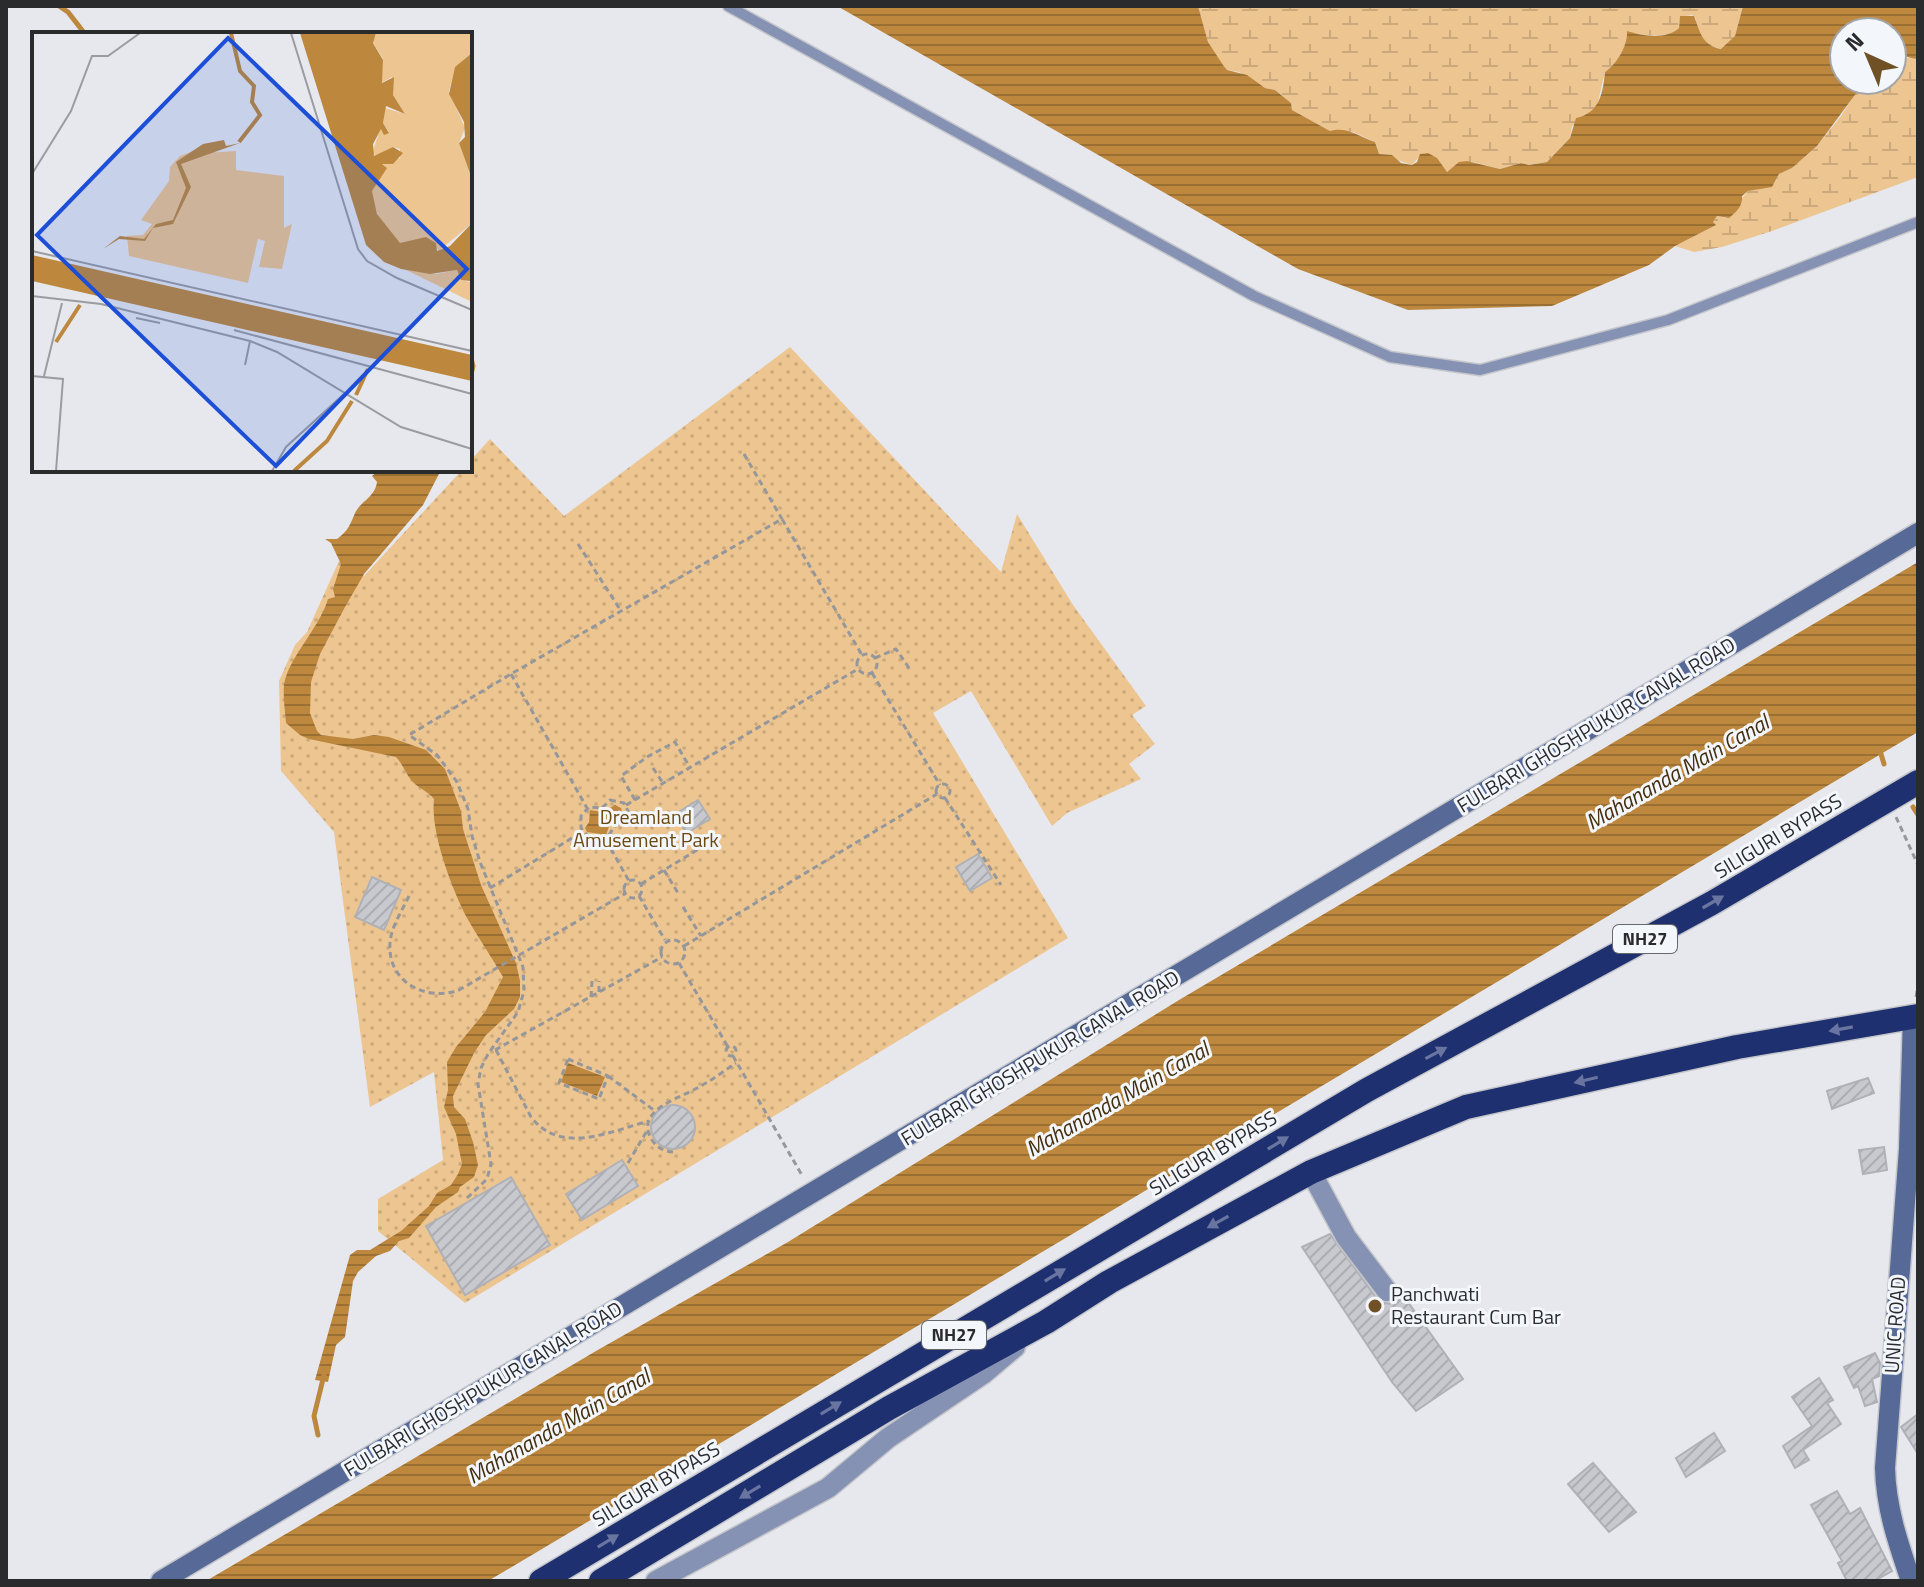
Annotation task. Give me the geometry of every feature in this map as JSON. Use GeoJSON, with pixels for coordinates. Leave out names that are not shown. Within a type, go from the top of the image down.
{"type":"FeatureCollection","features":[{"type":"Feature","properties":{"kind":"highway","name":"SILIGURI BYPASS"},"geometry":{"type":"LineString","coordinates":[[541,1581],[1367,1090],[1712,903],[1918,782]]}},
{"type":"Feature","properties":{"kind":"highway","name":"NH27"},"geometry":{"type":"LineString","coordinates":[[601,1581],[889,1408],[1046,1322],[1109,1282],[1311,1172],[1466,1107],[1737,1047],[1916,1016]]}},
{"type":"Feature","properties":{"kind":"street","name":"FULBARI GHOSHPUKUR CANAL ROAD"},"geometry":{"type":"LineString","coordinates":[[161,1581],[1918,533]]}},
{"type":"Feature","properties":{"kind":"street","name":"UNIC ROAD"},"geometry":{"type":"LineString","coordinates":[[1911,1581],[1890,1517],[1885,1468],[1916,1016]]}},
{"type":"Feature","properties":{"kind":"street"},"geometry":{"type":"LineString","coordinates":[[1311,1172],[1346,1237],[1387,1291]]}},
{"type":"Feature","properties":{"kind":"street"},"geometry":{"type":"LineString","coordinates":[[656,1581],[828,1488],[888,1438],[983,1374],[1046,1322]]}},
{"type":"Feature","properties":{"kind":"lane"},"geometry":{"type":"LineString","coordinates":[[728,6],[1254,296],[1390,357],[1480,370],[1668,320],[1918,222]]}},
{"type":"Feature","properties":{"kind":"path"},"geometry":{"type":"LineString","coordinates":[[744,454],[862,655]]}},
{"type":"Feature","properties":{"kind":"path"},"geometry":{"type":"LineString","coordinates":[[467,1198],[490,1173],[491,1164],[478,1084],[481,1068],[522,1003],[524,979],[520,954],[490,888],[472,836],[468,809],[457,782],[437,755],[409,735],[782,519]]}},
{"type":"Feature","properties":{"kind":"path"},"geometry":{"type":"LineString","coordinates":[[578,544],[621,611]]}},
{"type":"Feature","properties":{"kind":"path"},"geometry":{"type":"LineString","coordinates":[[875,658],[896,649],[911,671]]}},
{"type":"Feature","properties":{"kind":"path"},"geometry":{"type":"LineString","coordinates":[[869,654],[875,658],[877,665],[872,673],[864,674],[858,669],[857,661],[862,655],[869,654]]}},
{"type":"Feature","properties":{"kind":"path"},"geometry":{"type":"LineString","coordinates":[[626,805],[858,669]]}},
{"type":"Feature","properties":{"kind":"path"},"geometry":{"type":"LineString","coordinates":[[872,673],[940,785],[948,787],[950,793],[945,798]]}},
{"type":"Feature","properties":{"kind":"path"},"geometry":{"type":"LineString","coordinates":[[511,674],[587,808]]}},
{"type":"Feature","properties":{"kind":"path"},"geometry":{"type":"LineString","coordinates":[[635,800],[621,776],[647,757],[675,742],[690,767]]}},
{"type":"Feature","properties":{"kind":"path"},"geometry":{"type":"LineString","coordinates":[[653,768],[663,783]]}},
{"type":"Feature","properties":{"kind":"path"},"geometry":{"type":"LineString","coordinates":[[684,946],[937,794],[940,785]]}},
{"type":"Feature","properties":{"kind":"path"},"geometry":{"type":"LineString","coordinates":[[937,794],[945,798],[1001,885]]}},
{"type":"Feature","properties":{"kind":"path"},"geometry":{"type":"LineString","coordinates":[[1889,797],[1918,865]]}},
{"type":"Feature","properties":{"kind":"path"},"geometry":{"type":"LineString","coordinates":[[587,808],[602,808],[615,799],[626,805]]}},
{"type":"Feature","properties":{"kind":"path"},"geometry":{"type":"LineString","coordinates":[[606,840],[614,827],[627,819],[626,805]]}},
{"type":"Feature","properties":{"kind":"path"},"geometry":{"type":"LineString","coordinates":[[587,808],[581,816],[582,831],[591,840],[606,840]]}},
{"type":"Feature","properties":{"kind":"path"},"geometry":{"type":"LineString","coordinates":[[490,888],[582,831]]}},
{"type":"Feature","properties":{"kind":"path"},"geometry":{"type":"LineString","coordinates":[[641,884],[707,844],[702,835]]}},
{"type":"Feature","properties":{"kind":"path"},"geometry":{"type":"LineString","coordinates":[[606,840],[629,881]]}},
{"type":"Feature","properties":{"kind":"path"},"geometry":{"type":"LineString","coordinates":[[664,870],[678,893]]}},
{"type":"Feature","properties":{"kind":"path"},"geometry":{"type":"LineString","coordinates":[[629,881],[641,884]]}},
{"type":"Feature","properties":{"kind":"path"},"geometry":{"type":"LineString","coordinates":[[629,881],[625,886],[626,893],[631,897],[639,896]]}},
{"type":"Feature","properties":{"kind":"path"},"geometry":{"type":"LineString","coordinates":[[639,896],[641,884]]}},
{"type":"Feature","properties":{"kind":"path"},"geometry":{"type":"LineString","coordinates":[[409,896],[391,935],[393,964],[403,980],[420,992],[440,995],[459,990],[626,893]]}},
{"type":"Feature","properties":{"kind":"path"},"geometry":{"type":"LineString","coordinates":[[639,896],[666,942]]}},
{"type":"Feature","properties":{"kind":"path"},"geometry":{"type":"LineString","coordinates":[[683,907],[701,936]]}},
{"type":"Feature","properties":{"kind":"path"},"geometry":{"type":"LineString","coordinates":[[676,940],[684,946],[685,954],[679,963],[668,963],[662,957],[661,951],[666,942],[676,940]]}},
{"type":"Feature","properties":{"kind":"path"},"geometry":{"type":"LineString","coordinates":[[488,1054],[662,957]]}},
{"type":"Feature","properties":{"kind":"path"},"geometry":{"type":"LineString","coordinates":[[679,963],[728,1047],[735,1048],[733,1056],[808,1185]]}},
{"type":"Feature","properties":{"kind":"path"},"geometry":{"type":"LineString","coordinates":[[591,997],[592,981]]}},
{"type":"Feature","properties":{"kind":"path"},"geometry":{"type":"LineString","coordinates":[[599,981],[599,992]]}},
{"type":"Feature","properties":{"kind":"path"},"geometry":{"type":"LineString","coordinates":[[496,1050],[531,1117],[556,1136],[578,1139],[649,1121]]}},
{"type":"Feature","properties":{"kind":"path"},"geometry":{"type":"LineString","coordinates":[[608,1076],[599,1099],[559,1083],[568,1059],[608,1076],[655,1111]]}},
{"type":"Feature","properties":{"kind":"path"},"geometry":{"type":"LineString","coordinates":[[628,1163],[655,1111],[697,1089],[737,1062]]}},
{"type":"Feature","properties":{"kind":"path"},"geometry":{"type":"LineString","coordinates":[[648,1129],[654,1144],[673,1152]]}},
{"type":"Feature","properties":{"kind":"green space"},"geometry":{"type":"Polygon","coordinates":[[[1198,6],[1743,6],[1735,36],[1722,49],[1703,39],[1692,15],[1680,17],[1679,28],[1668,34],[1654,36],[1627,32],[1621,54],[1605,72],[1597,106],[1572,126],[1570,138],[1547,162],[1521,163],[1500,169],[1473,162],[1456,165],[1447,172],[1418,158],[1412,165],[1379,154],[1375,142],[1353,132],[1330,131],[1292,110],[1291,103],[1275,90],[1265,88],[1239,72],[1227,70],[1208,42],[1198,6]]]}},
{"type":"Feature","properties":{"kind":"green space"},"geometry":{"type":"Polygon","coordinates":[[[1908,58],[1918,59],[1918,177],[1722,247],[1694,252],[1675,246],[1714,226],[1717,216],[1726,218],[1748,191],[1774,184],[1779,174],[1792,168],[1817,146],[1854,96],[1908,96],[1908,58]]]}},
{"type":"Feature","properties":{"kind":"green space","name":"Dreamland Amusement Park"},"geometry":{"type":"Polygon","coordinates":[[[790,347],[1001,572],[1017,514],[1073,605],[1146,706],[1132,715],[1155,744],[1129,764],[1141,779],[1067,813],[1052,826],[971,691],[933,713],[1068,938],[465,1303],[378,1231],[378,1199],[443,1160],[434,1072],[370,1107],[334,832],[281,771],[279,681],[295,645],[307,632],[339,561],[364,576],[460,472],[472,472],[472,459],[490,439],[564,516],[790,347]]]}},
{"type":"Feature","properties":{"kind":"water"},"geometry":{"type":"Polygon","coordinates":[[[837,6],[1198,6],[1208,42],[1227,70],[1247,75],[1265,88],[1275,90],[1291,103],[1292,110],[1330,131],[1347,131],[1375,142],[1379,154],[1392,155],[1401,163],[1412,165],[1420,154],[1428,153],[1437,158],[1447,172],[1459,162],[1467,161],[1500,169],[1521,163],[1547,162],[1570,138],[1576,118],[1590,112],[1599,101],[1605,72],[1621,54],[1627,31],[1661,36],[1679,28],[1680,16],[1694,16],[1705,41],[1721,49],[1735,36],[1743,6],[1918,6],[1918,59],[1908,57],[1908,16],[1828,16],[1828,96],[1854,96],[1817,146],[1792,168],[1779,174],[1772,187],[1748,191],[1729,218],[1717,216],[1713,222],[1716,225],[1675,246],[1649,265],[1552,306],[1408,310],[1298,269],[837,6]]]}},
{"type":"Feature","properties":{"kind":"water"},"geometry":{"type":"Polygon","coordinates":[[[377,472],[440,472],[423,505],[364,574],[345,607],[320,654],[311,682],[310,713],[321,735],[353,739],[374,735],[389,737],[426,750],[445,769],[461,811],[463,829],[481,885],[516,963],[520,997],[514,1009],[486,1035],[453,1096],[454,1107],[465,1119],[473,1142],[478,1165],[474,1177],[436,1207],[409,1238],[376,1256],[358,1272],[353,1281],[345,1337],[336,1345],[328,1382],[315,1380],[350,1255],[357,1250],[370,1250],[401,1231],[429,1206],[437,1193],[451,1185],[458,1174],[462,1164],[456,1134],[444,1107],[448,1090],[447,1062],[485,1012],[503,977],[455,892],[435,827],[434,799],[412,781],[396,757],[309,739],[286,723],[284,685],[287,675],[328,599],[335,597],[333,589],[341,564],[331,543],[325,539],[337,539],[346,530],[358,509],[374,491],[377,482],[372,476],[377,472]]]}},
{"type":"Feature","properties":{"kind":"water","name":"Mahananda Main Canal"},"geometry":{"type":"Polygon","coordinates":[[[1918,562],[1918,732],[488,1581],[206,1581],[596,1351],[788,1242],[1179,1000],[1918,562]]]}},
{"type":"Feature","properties":{"kind":"water"},"geometry":{"type":"Polygon","coordinates":[[[615,805],[621,808],[623,816],[610,824],[606,835],[587,832],[585,828],[590,810],[603,812],[615,805]]]}},
{"type":"Feature","properties":{"kind":"water"},"geometry":{"type":"Polygon","coordinates":[[[568,1063],[605,1077],[597,1096],[561,1082],[568,1063]]]}},
{"type":"Feature","properties":{"kind":"building"},"geometry":{"type":"Polygon","coordinates":[[[698,800],[710,819],[687,833],[675,814],[698,800]]]}},
{"type":"Feature","properties":{"kind":"building"},"geometry":{"type":"Polygon","coordinates":[[[978,854],[992,878],[970,891],[956,867],[978,854]]]}},
{"type":"Feature","properties":{"kind":"building"},"geometry":{"type":"Polygon","coordinates":[[[372,877],[401,890],[384,930],[355,917],[372,877]]]}},
{"type":"Feature","properties":{"kind":"building"},"geometry":{"type":"Polygon","coordinates":[[[1868,1078],[1874,1093],[1832,1109],[1827,1091],[1868,1078]]]}},
{"type":"Feature","properties":{"kind":"building"},"geometry":{"type":"Polygon","coordinates":[[[673,1105],[688,1112],[695,1127],[688,1142],[673,1149],[658,1142],[651,1127],[658,1112],[673,1105]]]}},
{"type":"Feature","properties":{"kind":"building"},"geometry":{"type":"Polygon","coordinates":[[[1884,1147],[1887,1170],[1863,1174],[1859,1150],[1884,1147]]]}},
{"type":"Feature","properties":{"kind":"building"},"geometry":{"type":"Polygon","coordinates":[[[622,1160],[638,1186],[582,1220],[566,1194],[622,1160]]]}},
{"type":"Feature","properties":{"kind":"building"},"geometry":{"type":"Polygon","coordinates":[[[511,1177],[550,1245],[465,1295],[426,1226],[511,1177]]]}},
{"type":"Feature","properties":{"kind":"building","name":"Panchwati Restaurant Cum Bar"},"geometry":{"type":"Polygon","coordinates":[[[1330,1234],[1377,1299],[1389,1304],[1395,1301],[1400,1291],[1463,1379],[1416,1411],[1392,1382],[1302,1247],[1330,1234]]]}},
{"type":"Feature","properties":{"kind":"building"},"geometry":{"type":"Polygon","coordinates":[[[1875,1353],[1880,1363],[1879,1376],[1872,1379],[1877,1402],[1865,1406],[1858,1386],[1854,1388],[1844,1367],[1875,1353]]]}},
{"type":"Feature","properties":{"kind":"building"},"geometry":{"type":"Polygon","coordinates":[[[1819,1378],[1833,1400],[1827,1403],[1841,1424],[1803,1450],[1809,1460],[1795,1468],[1783,1446],[1812,1426],[1792,1397],[1819,1378]]]}},
{"type":"Feature","properties":{"kind":"building"},"geometry":{"type":"Polygon","coordinates":[[[1918,1414],[1918,1454],[1901,1427],[1918,1414]]]}},
{"type":"Feature","properties":{"kind":"building"},"geometry":{"type":"Polygon","coordinates":[[[1714,1433],[1725,1451],[1686,1477],[1676,1458],[1714,1433]]]}},
{"type":"Feature","properties":{"kind":"building"},"geometry":{"type":"Polygon","coordinates":[[[1593,1463],[1636,1512],[1609,1532],[1568,1484],[1593,1463]]]}},
{"type":"Feature","properties":{"kind":"building"},"geometry":{"type":"Polygon","coordinates":[[[1837,1491],[1850,1514],[1860,1508],[1892,1571],[1874,1581],[1847,1581],[1838,1563],[1842,1561],[1811,1505],[1837,1491]]]}},
{"type":"Feature","properties":{"kind":"waterway"},"geometry":{"type":"LineString","coordinates":[[59,6],[68,12],[83,32]]}},
{"type":"Feature","properties":{"kind":"waterway"},"geometry":{"type":"LineString","coordinates":[[472,362],[472,370]]}},
{"type":"Feature","properties":{"kind":"waterway"},"geometry":{"type":"LineString","coordinates":[[1881,754],[1884,764]]}},
{"type":"Feature","properties":{"kind":"waterway"},"geometry":{"type":"LineString","coordinates":[[1913,807],[1918,815]]}},
{"type":"Feature","properties":{"kind":"waterway"},"geometry":{"type":"LineString","coordinates":[[318,1435],[314,1416],[324,1375]]}},
{"type":"Feature","properties":{"kind":"place","name":"Panchwati Restaurant Cum Bar"},"geometry":{"type":"Point","coordinates":[1375,1306]}}]}
